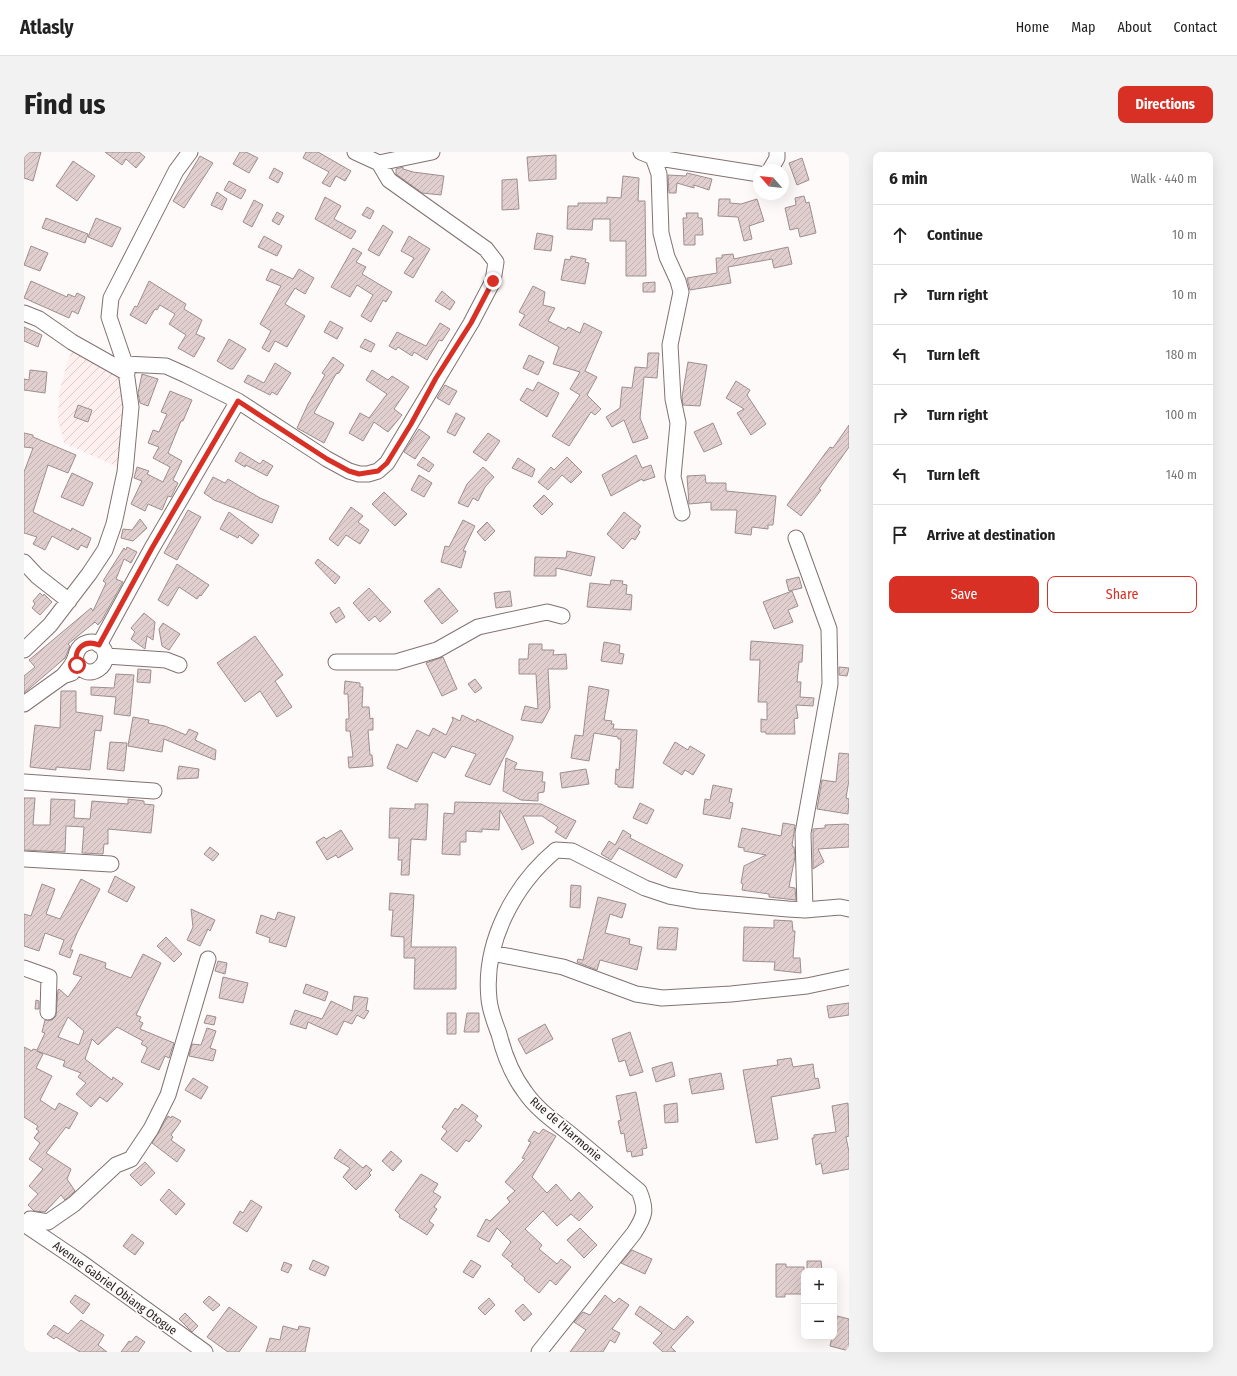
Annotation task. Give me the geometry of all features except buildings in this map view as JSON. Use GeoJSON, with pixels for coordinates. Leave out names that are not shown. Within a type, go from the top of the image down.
{"type":"FeatureCollection","features":[{"type":"Feature","properties":{"kind":"street"},"geometry":{"type":"LineString","coordinates":[[24,650],[50,625],[69,601],[105,550],[114,524],[125,472],[131,407],[126,368],[109,317],[111,298],[176,171],[190,152]]}},
{"type":"Feature","properties":{"kind":"street"},"geometry":{"type":"LineString","coordinates":[[355,152],[381,158],[432,152]]}},
{"type":"Feature","properties":{"kind":"street"},"geometry":{"type":"LineString","coordinates":[[774,164],[777,158],[777,152]]}},
{"type":"Feature","properties":{"kind":"street"},"geometry":{"type":"LineString","coordinates":[[647,154],[753,173]]}},
{"type":"Feature","properties":{"kind":"street"},"geometry":{"type":"LineString","coordinates":[[647,154],[659,174],[661,233],[667,257],[678,281],[681,292],[670,345],[673,399],[678,423],[673,477],[682,512]]}},
{"type":"Feature","properties":{"kind":"street"},"geometry":{"type":"LineString","coordinates":[[24,312],[39,319],[72,342],[126,368],[166,366],[238,401],[327,459],[359,474],[378,471],[387,463],[411,424],[436,378],[471,323],[493,281],[496,262],[486,249],[389,180],[381,158]]}},
{"type":"Feature","properties":{"kind":"street"},"geometry":{"type":"LineString","coordinates":[[179,665],[166,660],[102,651],[93,642],[86,643],[81,646],[77,652],[79,664],[88,672],[95,672],[101,668],[104,663],[102,651],[152,548],[238,401]]}},
{"type":"Feature","properties":{"kind":"street"},"geometry":{"type":"LineString","coordinates":[[796,538],[829,629],[830,684],[820,747],[803,833],[805,910]]}},
{"type":"Feature","properties":{"kind":"street"},"geometry":{"type":"LineString","coordinates":[[24,562],[37,576],[69,601]]}},
{"type":"Feature","properties":{"kind":"street"},"geometry":{"type":"LineString","coordinates":[[336,662],[396,662],[437,650],[478,627],[546,612],[562,616]]}},
{"type":"Feature","properties":{"kind":"street"},"geometry":{"type":"LineString","coordinates":[[24,704],[79,664]]}},
{"type":"Feature","properties":{"kind":"street"},"geometry":{"type":"LineString","coordinates":[[24,782],[154,791]]}},
{"type":"Feature","properties":{"kind":"street","name":"Rue de l'Harmonie"},"geometry":{"type":"LineString","coordinates":[[539,1352],[634,1233],[643,1218],[644,1203],[639,1191],[540,1110],[525,1092],[504,1052],[489,1000],[489,980],[492,954],[498,932],[518,892],[539,864],[556,850],[572,851],[644,888],[669,896],[725,904],[805,910],[840,907],[849,909]]}},
{"type":"Feature","properties":{"kind":"street"},"geometry":{"type":"LineString","coordinates":[[24,859],[110,864]]}},
{"type":"Feature","properties":{"kind":"street"},"geometry":{"type":"LineString","coordinates":[[492,954],[563,967],[636,994],[662,998],[731,994],[807,986],[849,977]]}},
{"type":"Feature","properties":{"kind":"street"},"geometry":{"type":"LineString","coordinates":[[25,1225],[30,1219],[48,1222],[74,1204],[116,1165],[131,1159],[151,1129],[168,1095],[208,959]]}},
{"type":"Feature","properties":{"kind":"street"},"geometry":{"type":"LineString","coordinates":[[24,968],[49,977],[48,1012]]}},
{"type":"Feature","properties":{"kind":"street","name":"Avenue Gabriel Obiang Otogue"},"geometry":{"type":"LineString","coordinates":[[25,1225],[79,1261],[205,1352]]}},
{"type":"Feature","properties":{"kind":"shaded area"},"geometry":{"type":"Polygon","coordinates":[[[73,348],[123,377],[125,419],[122,469],[64,443],[58,420],[59,393],[67,363],[73,348]]]}},
{"type":"Feature","properties":{"kind":"route"},"geometry":{"type":"LineString","coordinates":[[77,665],[77,652],[81,646],[86,643],[93,642],[99,645],[152,548],[238,401],[327,459],[349,471],[359,474],[368,474],[378,471],[387,463],[411,424],[436,378],[471,323],[493,281]]}}]}
